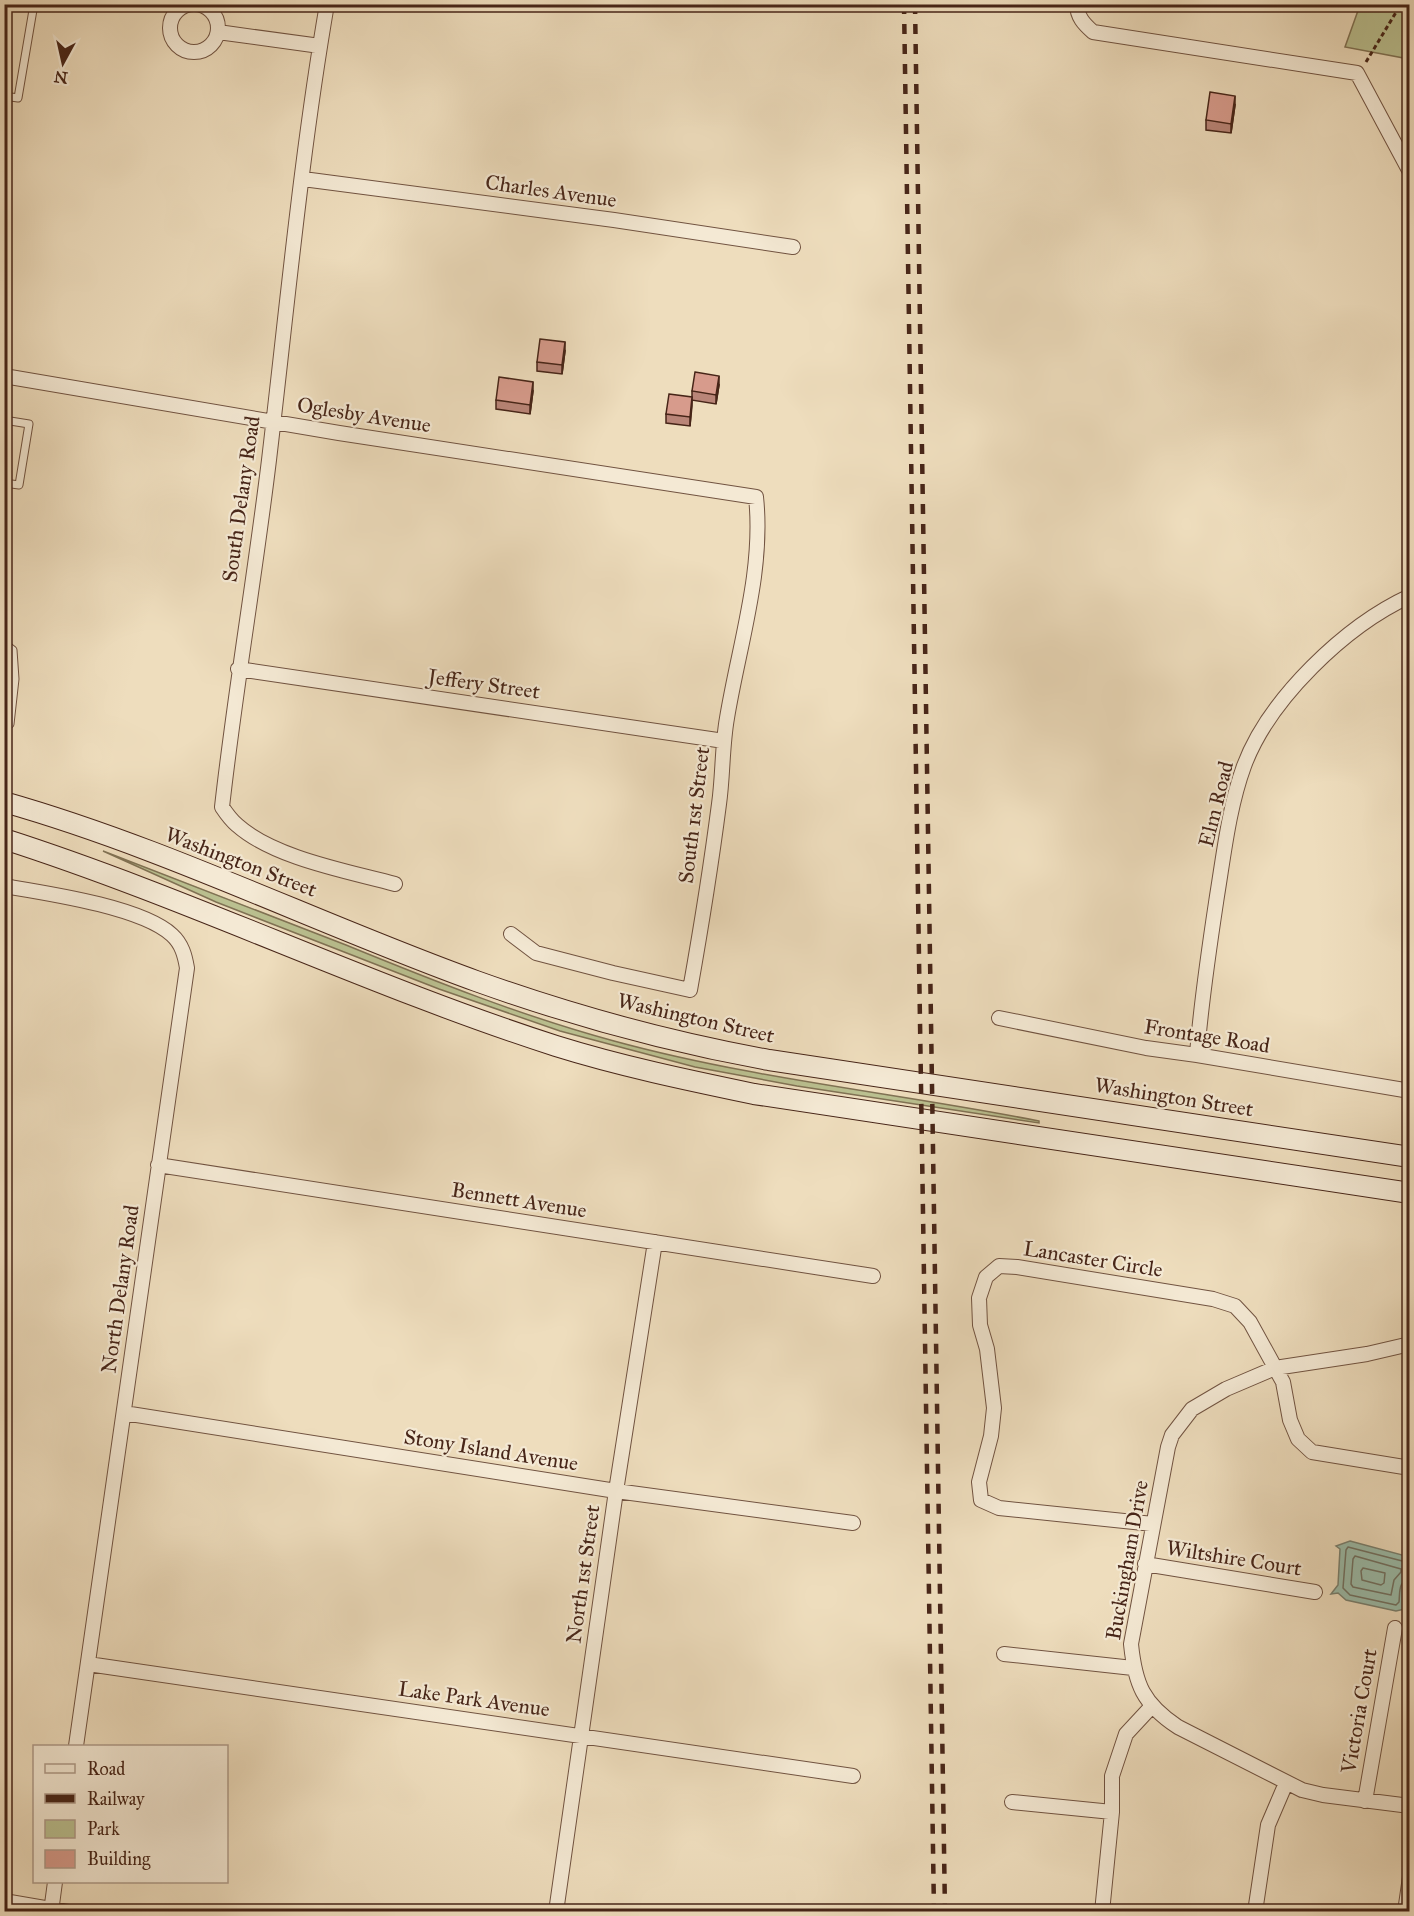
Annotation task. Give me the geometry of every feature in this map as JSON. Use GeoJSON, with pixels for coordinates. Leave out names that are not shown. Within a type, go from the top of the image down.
{"type":"FeatureCollection","features":[{"type":"Feature","properties":{"kind":"main road","name":"Washington Street"},"geometry":{"type":"LineString","coordinates":[[4,802],[108,836],[474,980],[555,1008],[674,1041],[769,1060],[1410,1156]]}},
{"type":"Feature","properties":{"kind":"main road"},"geometry":{"type":"LineString","coordinates":[[4,839],[104,873],[436,1004],[519,1034],[663,1075],[754,1094],[1410,1193]]}},
{"type":"Feature","properties":{"kind":"street","name":"South Delany Road"},"geometry":{"type":"LineString","coordinates":[[327,4],[272,421],[269,460],[238,669],[222,807],[237,825],[263,843],[307,860],[395,884]]}},
{"type":"Feature","properties":{"kind":"street"},"geometry":{"type":"LineString","coordinates":[[1077,4],[1077,12],[1083,24],[1093,32],[1357,73],[1410,172]]}},
{"type":"Feature","properties":{"kind":"street"},"geometry":{"type":"LineString","coordinates":[[218,32],[320,46]]}},
{"type":"Feature","properties":{"kind":"street","name":"Charles Avenue"},"geometry":{"type":"LineString","coordinates":[[303,179],[614,220],[793,247]]}},
{"type":"Feature","properties":{"kind":"street","name":"Oglesby Avenue"},"geometry":{"type":"LineString","coordinates":[[4,376],[272,421],[717,490]]}},
{"type":"Feature","properties":{"kind":"street","name":"South 1st Street"},"geometry":{"type":"LineString","coordinates":[[511,934],[536,953],[690,990],[720,802],[726,719],[750,599],[758,520],[756,496],[717,490]]}},
{"type":"Feature","properties":{"kind":"street","name":"Elm Road"},"geometry":{"type":"LineString","coordinates":[[1197,1054],[1201,1002],[1224,853],[1245,765],[1267,722],[1282,700],[1335,645],[1367,620],[1410,596]]}},
{"type":"Feature","properties":{"kind":"street","name":"Jeffery Street"},"geometry":{"type":"LineString","coordinates":[[238,669],[724,741]]}},
{"type":"Feature","properties":{"kind":"street","name":"North Delany Road"},"geometry":{"type":"LineString","coordinates":[[4,886],[85,902],[132,915],[161,927],[174,937],[184,954],[187,968],[75,1745]]}},
{"type":"Feature","properties":{"kind":"street","name":"Frontage Road"},"geometry":{"type":"LineString","coordinates":[[999,1018],[1146,1048],[1197,1054],[1410,1091]]}},
{"type":"Feature","properties":{"kind":"street","name":"Bennett Avenue"},"geometry":{"type":"LineString","coordinates":[[158,1165],[873,1276]]}},
{"type":"Feature","properties":{"kind":"street","name":"North 1st Street"},"geometry":{"type":"LineString","coordinates":[[556,1911],[616,1491],[655,1242]]}},
{"type":"Feature","properties":{"kind":"street","name":"Lancaster Circle"},"geometry":{"type":"LineString","coordinates":[[1153,1524],[999,1508],[981,1500],[979,1482],[991,1437],[994,1408],[987,1349],[980,1325],[979,1299],[986,1277],[999,1266],[1017,1267],[1224,1302],[1235,1306],[1250,1322],[1275,1368]]}},
{"type":"Feature","properties":{"kind":"street","name":"Buckingham Drive"},"geometry":{"type":"LineString","coordinates":[[1410,1344],[1367,1354],[1275,1368],[1226,1389],[1192,1409],[1172,1436],[1168,1447],[1131,1644],[1134,1668],[1141,1691],[1163,1717],[1178,1726],[1302,1790],[1323,1795],[1410,1806]]}},
{"type":"Feature","properties":{"kind":"street"},"geometry":{"type":"LineString","coordinates":[[1275,1368],[1283,1382],[1290,1420],[1298,1439],[1312,1452],[1410,1468]]}},
{"type":"Feature","properties":{"kind":"street","name":"Stony Island Avenue"},"geometry":{"type":"LineString","coordinates":[[124,1413],[616,1491],[853,1523]]}},
{"type":"Feature","properties":{"kind":"street","name":"Wiltshire Court"},"geometry":{"type":"LineString","coordinates":[[1145,1564],[1316,1593]]}},
{"type":"Feature","properties":{"kind":"street","name":"Victoria Court"},"geometry":{"type":"LineString","coordinates":[[1365,1801],[1395,1629]]}},
{"type":"Feature","properties":{"kind":"street"},"geometry":{"type":"LineString","coordinates":[[1004,1654],[1134,1668]]}},
{"type":"Feature","properties":{"kind":"street","name":"Lake Park Avenue"},"geometry":{"type":"LineString","coordinates":[[88,1664],[853,1776]]}},
{"type":"Feature","properties":{"kind":"street"},"geometry":{"type":"LineString","coordinates":[[1102,1911],[1112,1812],[1112,1776],[1126,1734],[1152,1706]]}},
{"type":"Feature","properties":{"kind":"street"},"geometry":{"type":"LineString","coordinates":[[1255,1911],[1268,1825],[1286,1783]]}},
{"type":"Feature","properties":{"kind":"street"},"geometry":{"type":"LineString","coordinates":[[1012,1802],[1112,1812]]}},
{"type":"Feature","properties":{"kind":"street"},"geometry":{"type":"LineString","coordinates":[[1405,1911],[1410,1877]]}},
{"type":"Feature","properties":{"kind":"street"},"geometry":{"type":"LineString","coordinates":[[51,1910],[55,1883]]}},
{"type":"Feature","properties":{"kind":"street"},"geometry":{"type":"LineString","coordinates":[[4,1901],[68,1911]]}},
{"type":"Feature","properties":{"kind":"lane"},"geometry":{"type":"LineString","coordinates":[[4,96],[18,98],[34,4]]}},
{"type":"Feature","properties":{"kind":"lane"},"geometry":{"type":"LineString","coordinates":[[4,420],[29,424],[19,485],[4,483]]}},
{"type":"Feature","properties":{"kind":"lane"},"geometry":{"type":"LineString","coordinates":[[4,643],[13,650],[15,679],[10,724]]}},
{"type":"Feature","properties":{"kind":"path"},"geometry":{"type":"LineString","coordinates":[[1357,73],[1368,60],[1401,4]]}},
{"type":"Feature","properties":{"kind":"green space"},"geometry":{"type":"Polygon","coordinates":[[[1360,5],[1409,5],[1409,59],[1345,47],[1360,5]]]}},
{"type":"Feature","properties":{"kind":"green space"},"geometry":{"type":"Polygon","coordinates":[[[103,851],[445,985],[614,1041],[719,1066],[986,1111],[1039,1121],[1039,1123],[797,1086],[695,1067],[560,1031],[439,989],[216,902],[103,851]]]}},
{"type":"Feature","properties":{"kind":"water"},"geometry":{"type":"Polygon","coordinates":[[[1350,1541],[1406,1556],[1410,1571],[1405,1609],[1396,1611],[1346,1600],[1338,1593],[1331,1594],[1338,1585],[1340,1549],[1336,1546],[1350,1541]]]}},
{"type":"Feature","properties":{"kind":"building"},"geometry":{"type":"Polygon","coordinates":[[[1210,92],[1235,96],[1231,124],[1206,120],[1210,92]]]}},
{"type":"Feature","properties":{"kind":"building"},"geometry":{"type":"Polygon","coordinates":[[[540,339],[565,342],[562,365],[537,362],[540,339]]]}},
{"type":"Feature","properties":{"kind":"building"},"geometry":{"type":"Polygon","coordinates":[[[695,372],[719,376],[716,395],[692,391],[695,372]]]}},
{"type":"Feature","properties":{"kind":"building"},"geometry":{"type":"Polygon","coordinates":[[[499,377],[533,382],[530,405],[496,400],[499,377]]]}},
{"type":"Feature","properties":{"kind":"building"},"geometry":{"type":"Polygon","coordinates":[[[669,394],[692,397],[690,417],[666,414],[669,394]]]}},
{"type":"Feature","properties":{"kind":"railway"},"geometry":{"type":"LineString","coordinates":[[904,4],[934,1912]]}},
{"type":"Feature","properties":{"kind":"railway"},"geometry":{"type":"LineString","coordinates":[[915,4],[945,1912]]}}]}
